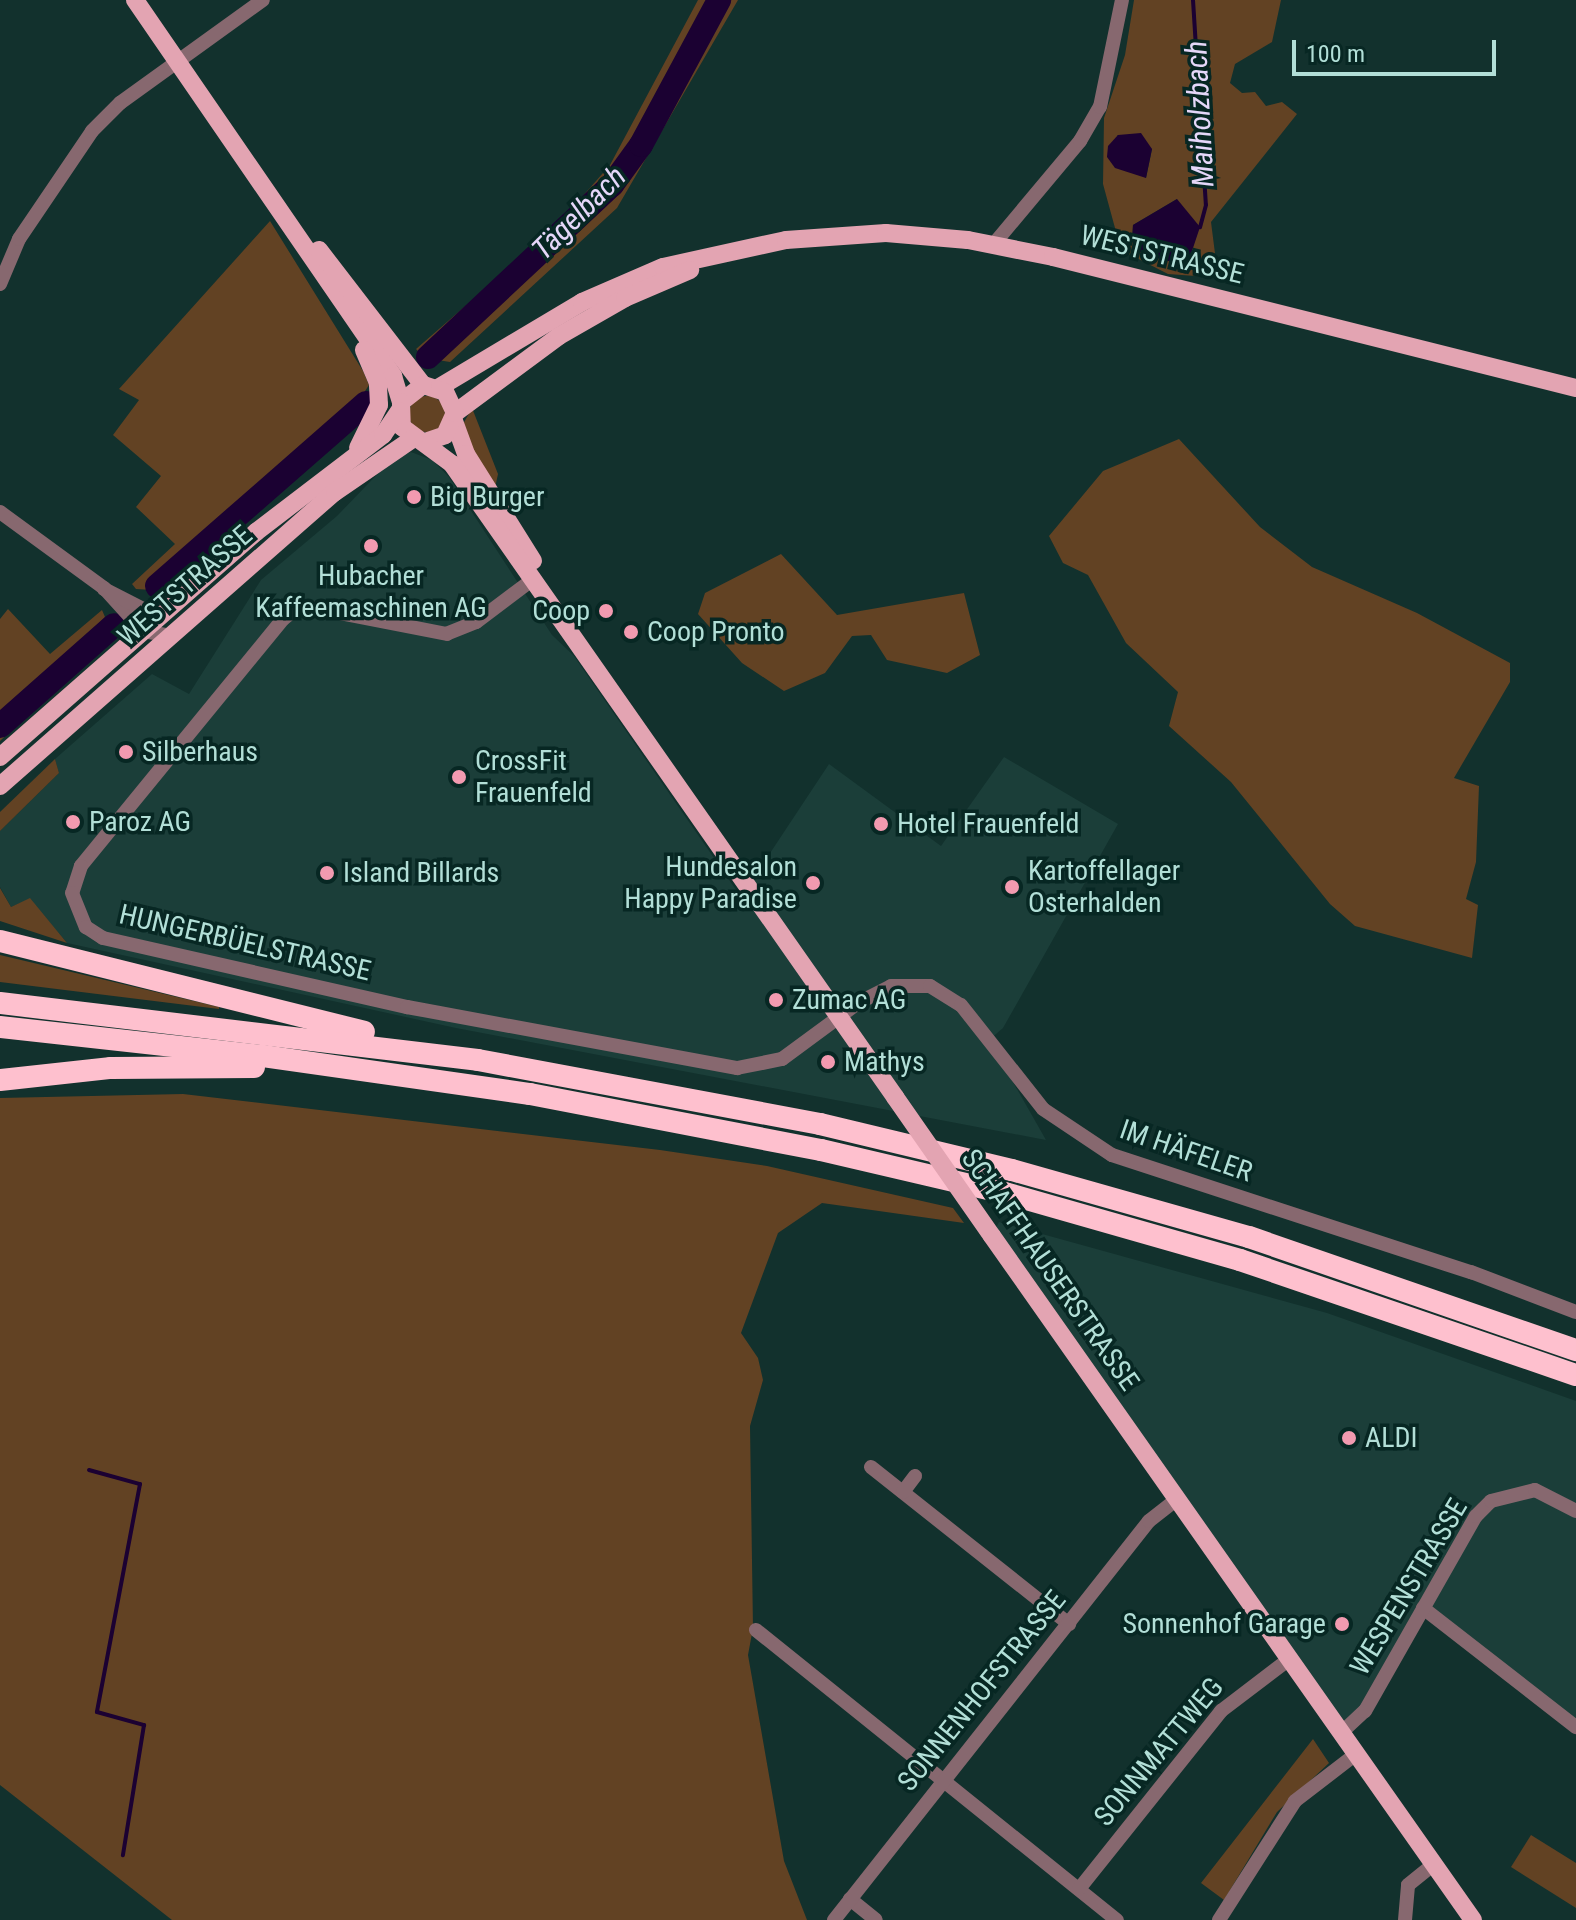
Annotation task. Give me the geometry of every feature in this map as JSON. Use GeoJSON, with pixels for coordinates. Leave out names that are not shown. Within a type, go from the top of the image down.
{"type":"FeatureCollection","features":[{"type":"Feature","properties":{"kind":"highway"},"geometry":{"type":"LineString","coordinates":[[0,941],[478,1060]]}},
{"type":"Feature","properties":{"kind":"highway"},"geometry":{"type":"LineString","coordinates":[[0,1003],[478,1060],[717,1103],[1012,1170],[1294,1251],[1576,1350]]}},
{"type":"Feature","properties":{"kind":"highway"},"geometry":{"type":"LineString","coordinates":[[0,1027],[351,1067],[695,1123],[1005,1193],[1316,1284],[1576,1375]]}},
{"type":"Feature","properties":{"kind":"highway"},"geometry":{"type":"LineString","coordinates":[[0,1080],[130,1067],[351,1067]]}},
{"type":"Feature","properties":{"kind":"main road"},"geometry":{"type":"LineString","coordinates":[[135,0],[393,376],[402,427],[421,440],[445,435],[454,417],[450,398],[431,386],[242,154]]}},
{"type":"Feature","properties":{"kind":"main road","name":"WESTSTRASSE"},"geometry":{"type":"LineString","coordinates":[[288,225],[304,263],[363,350],[378,383],[372,427],[346,463]]}},
{"type":"Feature","properties":{"kind":"main road","name":"WESTSTRASSE"},"geometry":{"type":"LineString","coordinates":[[431,386],[623,282],[729,252],[849,233],[936,236],[993,245],[1576,388]]}},
{"type":"Feature","properties":{"kind":"main road","name":"WESTSTRASSE"},"geometry":{"type":"LineString","coordinates":[[454,417],[518,362],[589,318],[729,252]]}},
{"type":"Feature","properties":{"kind":"main road"},"geometry":{"type":"LineString","coordinates":[[400,406],[431,386]]}},
{"type":"Feature","properties":{"kind":"main road","name":"WESTSTRASSE"},"geometry":{"type":"LineString","coordinates":[[0,757],[156,614],[383,435],[400,406]]}},
{"type":"Feature","properties":{"kind":"main road","name":"SCHAFFHAUSERSTRASSE"},"geometry":{"type":"LineString","coordinates":[[454,417],[466,454],[585,650]]}},
{"type":"Feature","properties":{"kind":"main road","name":"WESTSTRASSE"},"geometry":{"type":"LineString","coordinates":[[0,786],[354,477],[421,440]]}},
{"type":"Feature","properties":{"kind":"main road","name":"SCHAFFHAUSERSTRASSE"},"geometry":{"type":"LineString","coordinates":[[421,440],[452,464],[585,650],[1176,1500],[1473,1920]]}},
{"type":"Feature","properties":{"kind":"street"},"geometry":{"type":"LineString","coordinates":[[0,284],[19,239],[92,131],[120,103],[263,0]]}},
{"type":"Feature","properties":{"kind":"street"},"geometry":{"type":"LineString","coordinates":[[993,245],[1080,141],[1100,107],[1122,0]]}},
{"type":"Feature","properties":{"kind":"street"},"geometry":{"type":"LineString","coordinates":[[0,512],[122,601],[156,614]]}},
{"type":"Feature","properties":{"kind":"street","name":"HUNGERBÜELSTRASSE"},"geometry":{"type":"LineString","coordinates":[[532,580],[476,622],[447,634],[314,608],[296,609],[81,866],[72,893],[76,913],[103,938],[407,1007],[737,1068],[769,1065],[840,1018]]}},
{"type":"Feature","properties":{"kind":"street"},"geometry":{"type":"LineString","coordinates":[[122,601],[140,628],[170,636]]}},
{"type":"Feature","properties":{"kind":"street","name":"IM HÄFELER"},"geometry":{"type":"LineString","coordinates":[[840,1018],[891,986],[910,983],[939,989],[967,1012],[1043,1109],[1112,1155],[1471,1272],[1576,1312]]}},
{"type":"Feature","properties":{"kind":"street"},"geometry":{"type":"LineString","coordinates":[[871,1467],[1069,1624]]}},
{"type":"Feature","properties":{"kind":"street"},"geometry":{"type":"LineString","coordinates":[[903,1492],[915,1476]]}},
{"type":"Feature","properties":{"kind":"street","name":"WESPENSTRASSE"},"geometry":{"type":"LineString","coordinates":[[1341,1733],[1365,1711],[1476,1516],[1491,1501],[1535,1490],[1576,1511]]}},
{"type":"Feature","properties":{"kind":"street","name":"SONNENHOFSTRASSE"},"geometry":{"type":"LineString","coordinates":[[834,1920],[1149,1521],[1176,1500]]}},
{"type":"Feature","properties":{"kind":"street"},"geometry":{"type":"LineString","coordinates":[[1423,1608],[1576,1727]]}},
{"type":"Feature","properties":{"kind":"street"},"geometry":{"type":"LineString","coordinates":[[756,1630],[1117,1920]]}},
{"type":"Feature","properties":{"kind":"street","name":"SONNMATTWEG"},"geometry":{"type":"LineString","coordinates":[[1079,1889],[1221,1711],[1288,1660]]}},
{"type":"Feature","properties":{"kind":"street"},"geometry":{"type":"LineString","coordinates":[[1219,1920],[1295,1801],[1356,1754]]}},
{"type":"Feature","properties":{"kind":"street"},"geometry":{"type":"LineString","coordinates":[[1405,1920],[1408,1885],[1434,1864]]}},
{"type":"Feature","properties":{"kind":"street"},"geometry":{"type":"LineString","coordinates":[[850,1899],[876,1920]]}},
{"type":"Feature","properties":{"kind":"shaded area"},"geometry":{"type":"Polygon","coordinates":[[[698,0],[738,0],[617,208],[450,362],[425,358],[416,349],[554,229],[610,165],[698,0]]]}},
{"type":"Feature","properties":{"kind":"shaded area"},"geometry":{"type":"Polygon","coordinates":[[[1134,0],[1281,0],[1272,42],[1235,64],[1230,83],[1242,93],[1255,92],[1266,106],[1282,102],[1297,114],[1211,222],[1217,269],[1209,277],[1168,274],[1121,250],[1103,184],[1104,118],[1125,55],[1134,0]],[[1117,135],[1146,178],[1152,149],[1117,135]],[[1177,199],[1133,225],[1132,241],[1143,254],[1187,266],[1177,199]]]}},
{"type":"Feature","properties":{"kind":"shaded area"},"geometry":{"type":"Polygon","coordinates":[[[1141,133],[1152,149],[1146,178],[1115,168],[1107,157],[1108,146],[1118,135],[1141,133]]]}},
{"type":"Feature","properties":{"kind":"shaded area"},"geometry":{"type":"Polygon","coordinates":[[[1177,199],[1200,227],[1187,266],[1142,254],[1132,241],[1133,225],[1177,199]]]}},
{"type":"Feature","properties":{"kind":"shaded area"},"geometry":{"type":"Polygon","coordinates":[[[270,221],[363,371],[369,385],[356,405],[363,418],[168,591],[136,589],[132,584],[175,544],[136,507],[161,476],[113,435],[139,400],[119,389],[270,221]]]}},
{"type":"Feature","properties":{"kind":"shaded area"},"geometry":{"type":"Polygon","coordinates":[[[427,396],[440,401],[445,414],[440,427],[427,432],[414,427],[409,414],[414,401],[427,396]]]}},
{"type":"Feature","properties":{"kind":"shaded area"},"geometry":{"type":"Polygon","coordinates":[[[472,408],[498,474],[495,488],[472,454],[462,426],[472,408]]]}},
{"type":"Feature","properties":{"kind":"shaded area"},"geometry":{"type":"Polygon","coordinates":[[[1179,439],[1260,527],[1312,567],[1417,613],[1510,663],[1510,682],[1454,778],[1479,786],[1476,862],[1466,899],[1478,905],[1472,958],[1355,926],[1330,904],[1231,782],[1169,726],[1178,692],[1126,643],[1088,575],[1063,563],[1049,536],[1103,471],[1179,439]]]}},
{"type":"Feature","properties":{"kind":"shaded area"},"geometry":{"type":"Polygon","coordinates":[[[411,452],[432,460],[449,477],[552,635],[574,656],[741,897],[829,764],[941,846],[1004,757],[1118,824],[1003,1028],[989,1040],[1046,1140],[456,1028],[67,943],[30,899],[11,907],[0,887],[0,831],[59,773],[55,759],[152,674],[189,694],[261,580],[337,516],[393,458],[411,452]]]}},
{"type":"Feature","properties":{"kind":"shaded area"},"geometry":{"type":"Polygon","coordinates":[[[781,554],[837,615],[964,593],[980,655],[947,673],[887,660],[871,635],[852,636],[825,673],[784,691],[742,663],[698,614],[705,593],[781,554]]]}},
{"type":"Feature","properties":{"kind":"shaded area"},"geometry":{"type":"Polygon","coordinates":[[[8,609],[50,654],[102,610],[105,617],[91,632],[106,618],[115,632],[0,741],[0,619],[8,609]]]}},
{"type":"Feature","properties":{"kind":"shaded area"},"geometry":{"type":"Polygon","coordinates":[[[55,759],[59,773],[0,831],[0,812],[55,759]]]}},
{"type":"Feature","properties":{"kind":"shaded area"},"geometry":{"type":"Polygon","coordinates":[[[0,888],[11,907],[30,898],[67,943],[0,921],[0,888]]]}},
{"type":"Feature","properties":{"kind":"shaded area"},"geometry":{"type":"Polygon","coordinates":[[[0,955],[219,1007],[219,1009],[0,982],[0,955]]]}},
{"type":"Feature","properties":{"kind":"shaded area"},"geometry":{"type":"Polygon","coordinates":[[[183,1094],[660,1150],[767,1166],[953,1208],[964,1223],[822,1203],[778,1233],[741,1333],[758,1358],[763,1380],[750,1426],[753,1628],[748,1655],[784,1861],[807,1920],[172,1920],[0,1785],[0,1098],[183,1094]]]}},
{"type":"Feature","properties":{"kind":"shaded area"},"geometry":{"type":"Polygon","coordinates":[[[999,1222],[1327,1313],[1576,1401],[1576,1727],[1424,1609],[1365,1711],[1341,1733],[992,1236],[999,1222]]]}},
{"type":"Feature","properties":{"kind":"shaded area"},"geometry":{"type":"Polygon","coordinates":[[[1313,1739],[1329,1763],[1277,1812],[1224,1900],[1201,1883],[1313,1739]]]}},
{"type":"Feature","properties":{"kind":"shaded area"},"geometry":{"type":"Polygon","coordinates":[[[1531,1835],[1576,1863],[1576,1908],[1511,1867],[1531,1835]]]}},
{"type":"Feature","properties":{"kind":"waterway","name":"Tägelbach"},"geometry":{"type":"LineString","coordinates":[[428,357],[612,185],[641,145],[719,0]]}},
{"type":"Feature","properties":{"kind":"waterway","name":"Maiholzbach"},"geometry":{"type":"LineString","coordinates":[[1193,0],[1206,205],[1200,227]]}},
{"type":"Feature","properties":{"kind":"waterway","name":"Tägelbach"},"geometry":{"type":"LineString","coordinates":[[157,586],[366,403]]}},
{"type":"Feature","properties":{"kind":"waterway","name":"Tägelbach"},"geometry":{"type":"LineString","coordinates":[[0,726],[114,625]]}},
{"type":"Feature","properties":{"kind":"waterway"},"geometry":{"type":"LineString","coordinates":[[89,1470],[140,1484],[97,1712],[144,1725],[123,1855]]}},
{"type":"Feature","properties":{"kind":"place","name":"Big Burger"},"geometry":{"type":"Point","coordinates":[414,497]}},
{"type":"Feature","properties":{"kind":"place","name":"Hubacher Kaffeemaschinen AG"},"geometry":{"type":"Point","coordinates":[371,546]}},
{"type":"Feature","properties":{"kind":"place","name":"Coop"},"geometry":{"type":"Point","coordinates":[606,611]}},
{"type":"Feature","properties":{"kind":"place","name":"Coop Pronto"},"geometry":{"type":"Point","coordinates":[631,632]}},
{"type":"Feature","properties":{"kind":"place","name":"Silberhaus"},"geometry":{"type":"Point","coordinates":[126,752]}},
{"type":"Feature","properties":{"kind":"place","name":"CrossFit Frauenfeld"},"geometry":{"type":"Point","coordinates":[459,777]}},
{"type":"Feature","properties":{"kind":"place","name":"Paroz AG"},"geometry":{"type":"Point","coordinates":[73,822]}},
{"type":"Feature","properties":{"kind":"place","name":"Hotel Frauenfeld"},"geometry":{"type":"Point","coordinates":[881,824]}},
{"type":"Feature","properties":{"kind":"place","name":"Island Billards"},"geometry":{"type":"Point","coordinates":[327,873]}},
{"type":"Feature","properties":{"kind":"place","name":"Hundesalon Happy Paradise"},"geometry":{"type":"Point","coordinates":[813,883]}},
{"type":"Feature","properties":{"kind":"place","name":"Kartoffellager Osterhalden"},"geometry":{"type":"Point","coordinates":[1012,887]}},
{"type":"Feature","properties":{"kind":"place","name":"Zumac AG"},"geometry":{"type":"Point","coordinates":[776,1000]}},
{"type":"Feature","properties":{"kind":"place","name":"Mathys"},"geometry":{"type":"Point","coordinates":[828,1062]}},
{"type":"Feature","properties":{"kind":"place","name":"ALDI"},"geometry":{"type":"Point","coordinates":[1349,1438]}},
{"type":"Feature","properties":{"kind":"place","name":"Sonnenhof Garage"},"geometry":{"type":"Point","coordinates":[1342,1624]}}]}
